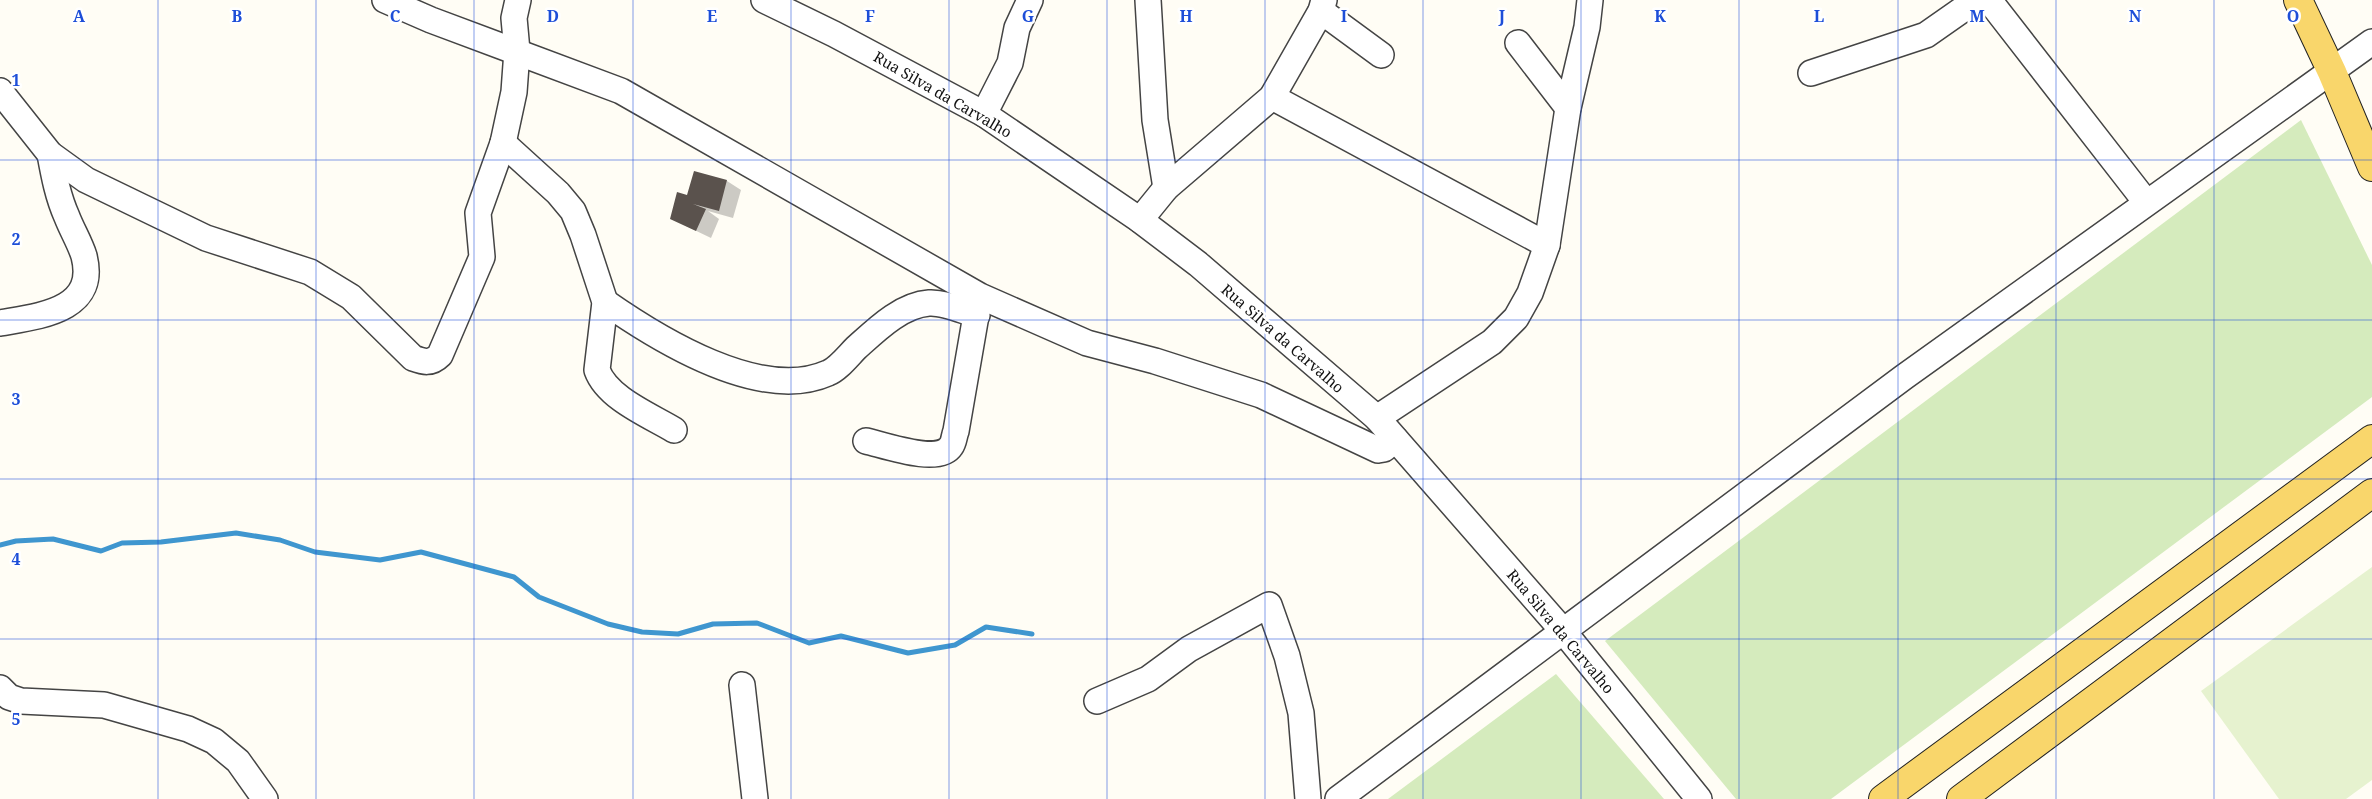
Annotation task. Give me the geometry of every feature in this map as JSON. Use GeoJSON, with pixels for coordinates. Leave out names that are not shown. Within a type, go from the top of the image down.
{"type":"FeatureCollection","features":[{"type":"Feature","properties":{"kind":"main road"},"geometry":{"type":"LineString","coordinates":[[2298,0],[2332,72],[2372,167]]}},
{"type":"Feature","properties":{"kind":"main road"},"geometry":{"type":"LineString","coordinates":[[1883,799],[2372,439]]}},
{"type":"Feature","properties":{"kind":"main road"},"geometry":{"type":"LineString","coordinates":[[1961,799],[2372,493]]}},
{"type":"Feature","properties":{"kind":"street"},"geometry":{"type":"LineString","coordinates":[[385,0],[431,20],[621,91],[978,306],[1088,343],[1155,361],[1261,395],[1378,450],[1384,449],[1395,439]]}},
{"type":"Feature","properties":{"kind":"street"},"geometry":{"type":"LineString","coordinates":[[0,91],[50,154],[86,180],[206,238],[310,272],[351,297],[413,358],[425,362],[434,361],[440,355],[482,258],[478,213],[503,143],[514,92],[517,51],[514,18],[518,0]]}},
{"type":"Feature","properties":{"kind":"street","name":"Rua Silva da Carvalho"},"geometry":{"type":"LineString","coordinates":[[764,0],[834,34],[984,114],[1140,220],[1198,264],[1377,418],[1564,632],[1699,799]]}},
{"type":"Feature","properties":{"kind":"street"},"geometry":{"type":"LineString","coordinates":[[984,114],[1010,63],[1017,28],[1030,0]]}},
{"type":"Feature","properties":{"kind":"street"},"geometry":{"type":"LineString","coordinates":[[1148,0],[1155,120],[1166,188]]}},
{"type":"Feature","properties":{"kind":"street"},"geometry":{"type":"LineString","coordinates":[[1377,418],[1492,342],[1516,318],[1530,292],[1547,244],[1568,108],[1587,27],[1590,0]]}},
{"type":"Feature","properties":{"kind":"street"},"geometry":{"type":"LineString","coordinates":[[1812,73],[1926,36],[1976,0]]}},
{"type":"Feature","properties":{"kind":"street"},"geometry":{"type":"LineString","coordinates":[[1989,0],[2146,202]]}},
{"type":"Feature","properties":{"kind":"street"},"geometry":{"type":"LineString","coordinates":[[1140,220],[1166,188],[1272,97],[1323,5],[1382,55]]}},
{"type":"Feature","properties":{"kind":"street"},"geometry":{"type":"LineString","coordinates":[[1338,799],[1904,377],[2372,42]]}},
{"type":"Feature","properties":{"kind":"street"},"geometry":{"type":"LineString","coordinates":[[1518,43],[1568,108]]}},
{"type":"Feature","properties":{"kind":"street"},"geometry":{"type":"LineString","coordinates":[[1272,97],[1547,244]]}},
{"type":"Feature","properties":{"kind":"street"},"geometry":{"type":"LineString","coordinates":[[503,143],[558,192],[573,211],[605,302],[597,370],[601,380],[610,391],[674,430]]}},
{"type":"Feature","properties":{"kind":"street"},"geometry":{"type":"LineString","coordinates":[[0,322],[48,315],[74,299],[85,287],[87,277],[84,255],[59,196],[50,154]]}},
{"type":"Feature","properties":{"kind":"street"},"geometry":{"type":"LineString","coordinates":[[605,302],[626,317],[700,359],[759,379],[779,381],[817,377],[830,372],[891,318],[915,306],[930,303],[978,306]]}},
{"type":"Feature","properties":{"kind":"street"},"geometry":{"type":"LineString","coordinates":[[866,441],[929,456],[944,452],[951,447],[956,431],[978,306]]}},
{"type":"Feature","properties":{"kind":"street"},"geometry":{"type":"LineString","coordinates":[[1097,701],[1148,679],[1190,649],[1269,605],[1287,656],[1300,713],[1308,799]]}},
{"type":"Feature","properties":{"kind":"street"},"geometry":{"type":"LineString","coordinates":[[742,685],[754,799]]}},
{"type":"Feature","properties":{"kind":"street"},"geometry":{"type":"LineString","coordinates":[[0,688],[9,696],[21,701],[104,705],[188,729],[214,740],[238,761],[265,799]]}},
{"type":"Feature","properties":{"kind":"green space"},"geometry":{"type":"Polygon","coordinates":[[[2301,120],[2372,265],[2372,397],[1831,799],[1736,799],[1605,641],[2301,120]]]}},
{"type":"Feature","properties":{"kind":"green space"},"geometry":{"type":"Polygon","coordinates":[[[2372,567],[2372,780],[2346,799],[2279,799],[2201,691],[2372,567]]]}},
{"type":"Feature","properties":{"kind":"green space"},"geometry":{"type":"Polygon","coordinates":[[[1556,674],[1664,799],[1388,799],[1556,674]]]}},
{"type":"Feature","properties":{"kind":"building"},"geometry":{"type":"Polygon","coordinates":[[[694,171],[727,180],[719,211],[693,204],[706,209],[696,231],[670,219],[677,192],[687,195],[694,171]]]}},
{"type":"Feature","properties":{"kind":"waterway"},"geometry":{"type":"LineString","coordinates":[[0,545],[16,541],[53,539],[101,551],[122,543],[161,542],[236,533],[280,540],[315,552],[380,560],[421,552],[514,577],[539,597],[608,624],[642,632],[678,634],[713,624],[757,623],[809,643],[841,636],[908,653],[955,645],[986,627],[1032,634]]}}]}
